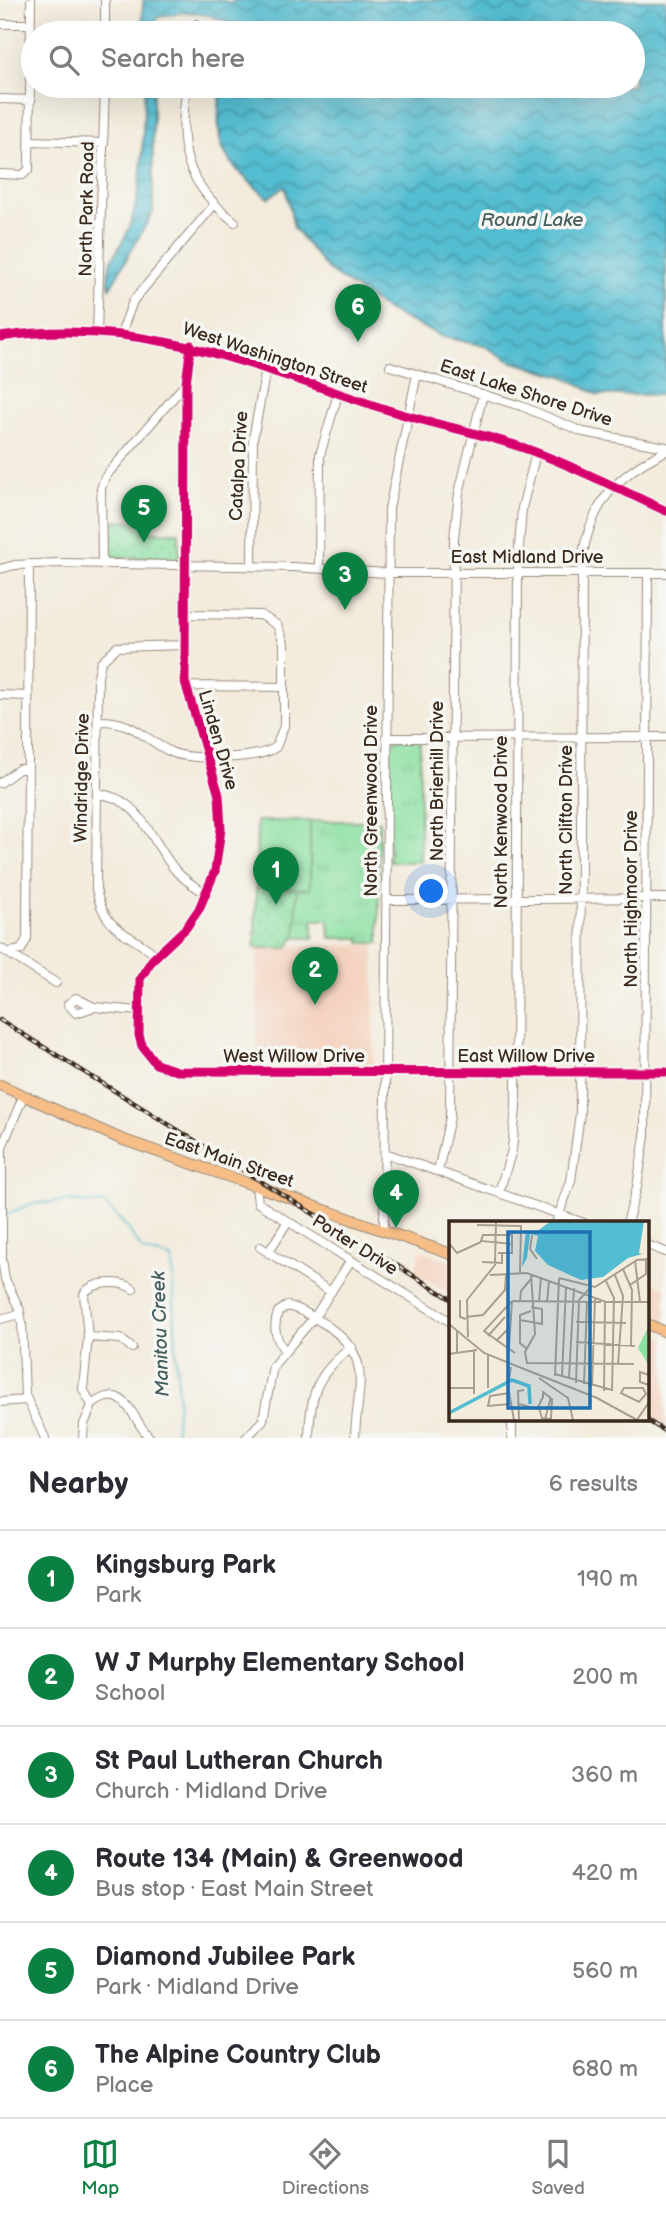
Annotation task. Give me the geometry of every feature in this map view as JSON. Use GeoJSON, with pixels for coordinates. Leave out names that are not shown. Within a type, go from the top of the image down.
{"type":"FeatureCollection","features":[{"type":"Feature","properties":{"kind":"main road","name":"West Washington Street"},"geometry":{"type":"LineString","coordinates":[[0,337],[57,332],[121,334],[191,345],[408,417],[473,433],[536,453],[666,511]]}},
{"type":"Feature","properties":{"kind":"main road","name":"East Main Street"},"geometry":{"type":"LineString","coordinates":[[0,1085],[121,1139],[449,1253]]}},
{"type":"Feature","properties":{"kind":"main road"},"geometry":{"type":"LineString","coordinates":[[648,1324],[666,1332]]}},
{"type":"Feature","properties":{"kind":"street"},"geometry":{"type":"LineString","coordinates":[[104,21],[105,0]]}},
{"type":"Feature","properties":{"kind":"street"},"geometry":{"type":"LineString","coordinates":[[31,1],[31,21]]}},
{"type":"Feature","properties":{"kind":"street"},"geometry":{"type":"LineString","coordinates":[[0,24],[21,24]]}},
{"type":"Feature","properties":{"kind":"street","name":"North Park Road"},"geometry":{"type":"LineString","coordinates":[[97,333],[104,98]]}},
{"type":"Feature","properties":{"kind":"street"},"geometry":{"type":"LineString","coordinates":[[186,98],[182,140],[194,175],[214,205],[235,222]]}},
{"type":"Feature","properties":{"kind":"street"},"geometry":{"type":"LineString","coordinates":[[0,99],[31,100],[27,172],[0,174]]}},
{"type":"Feature","properties":{"kind":"street"},"geometry":{"type":"LineString","coordinates":[[30,141],[104,143]]}},
{"type":"Feature","properties":{"kind":"street"},"geometry":{"type":"LineString","coordinates":[[121,334],[133,301],[214,205]]}},
{"type":"Feature","properties":{"kind":"street","name":"Linden Drive"},"geometry":{"type":"LineString","coordinates":[[191,345],[186,383],[186,687],[219,794],[220,851],[207,894],[186,928],[157,956],[140,979],[139,1011],[142,1046],[156,1064],[167,1070],[202,1071]]}},
{"type":"Feature","properties":{"kind":"street","name":"East Lake Shore Drive"},"geometry":{"type":"LineString","coordinates":[[390,366],[483,394],[583,432],[666,449]]}},
{"type":"Feature","properties":{"kind":"street","name":"Catalpa Drive"},"geometry":{"type":"LineString","coordinates":[[252,566],[253,439],[266,369]]}},
{"type":"Feature","properties":{"kind":"street","name":"North Greenwood Drive"},"geometry":{"type":"LineString","coordinates":[[384,1231],[389,509],[417,374]]}},
{"type":"Feature","properties":{"kind":"street"},"geometry":{"type":"LineString","coordinates":[[102,564],[101,489],[105,477],[186,383]]}},
{"type":"Feature","properties":{"kind":"street"},"geometry":{"type":"LineString","coordinates":[[319,568],[320,455],[338,394]]}},
{"type":"Feature","properties":{"kind":"street","name":"North Brierhill Drive"},"geometry":{"type":"LineString","coordinates":[[438,1171],[450,1117],[455,520],[483,394]]}},
{"type":"Feature","properties":{"kind":"street","name":"North Clifton Drive"},"geometry":{"type":"LineString","coordinates":[[558,1218],[575,1156],[580,1072],[584,548],[592,521],[613,487],[643,462],[666,449]]}},
{"type":"Feature","properties":{"kind":"street","name":"North Kenwood Drive"},"geometry":{"type":"LineString","coordinates":[[499,1192],[513,1140],[518,573],[523,508],[536,453]]}},
{"type":"Feature","properties":{"kind":"street"},"geometry":{"type":"LineString","coordinates":[[10,952],[21,950],[27,939],[29,564]]}},
{"type":"Feature","properties":{"kind":"street","name":"East Midland Drive"},"geometry":{"type":"LineString","coordinates":[[0,569],[29,564],[102,564],[319,568],[387,573],[666,573]]}},
{"type":"Feature","properties":{"kind":"street","name":"North Highmoor Drive"},"geometry":{"type":"LineString","coordinates":[[627,1221],[643,1155],[646,1072],[648,573]]}},
{"type":"Feature","properties":{"kind":"street"},"geometry":{"type":"LineString","coordinates":[[98,721],[132,726],[179,755],[258,756],[276,747],[284,726],[282,634],[270,619],[252,614],[184,614]]}},
{"type":"Feature","properties":{"kind":"street","name":"Windridge Drive"},"geometry":{"type":"LineString","coordinates":[[157,956],[141,942],[111,926],[99,903],[98,676],[101,662],[109,652],[126,645],[184,645]]}},
{"type":"Feature","properties":{"kind":"street"},"geometry":{"type":"LineString","coordinates":[[186,687],[284,687]]}},
{"type":"Feature","properties":{"kind":"street"},"geometry":{"type":"LineString","coordinates":[[0,695],[28,696]]}},
{"type":"Feature","properties":{"kind":"street"},"geometry":{"type":"LineString","coordinates":[[386,738],[666,737]]}},
{"type":"Feature","properties":{"kind":"street"},"geometry":{"type":"LineString","coordinates":[[0,783],[19,769],[27,769]]}},
{"type":"Feature","properties":{"kind":"street"},"geometry":{"type":"LineString","coordinates":[[97,794],[112,795],[127,802],[178,873],[207,894]]}},
{"type":"Feature","properties":{"kind":"street"},"geometry":{"type":"LineString","coordinates":[[386,900],[666,898]]}},
{"type":"Feature","properties":{"kind":"street"},"geometry":{"type":"LineString","coordinates":[[0,948],[57,983]]}},
{"type":"Feature","properties":{"kind":"street"},"geometry":{"type":"LineString","coordinates":[[94,1007],[139,1011]]}},
{"type":"Feature","properties":{"kind":"street","name":"West Willow Drive"},"geometry":{"type":"LineString","coordinates":[[202,1071],[386,1072]]}},
{"type":"Feature","properties":{"kind":"street","name":"East Willow Drive"},"geometry":{"type":"LineString","coordinates":[[386,1072],[666,1072]]}},
{"type":"Feature","properties":{"kind":"street"},"geometry":{"type":"LineString","coordinates":[[23,1097],[2,1147],[5,1279],[20,1314],[26,1400],[45,1438]]}},
{"type":"Feature","properties":{"kind":"street"},"geometry":{"type":"LineString","coordinates":[[385,1153],[499,1192],[558,1218]]}},
{"type":"Feature","properties":{"kind":"street","name":"Porter Drive"},"geometry":{"type":"LineString","coordinates":[[256,1186],[258,1202],[449,1321]]}},
{"type":"Feature","properties":{"kind":"street"},"geometry":{"type":"LineString","coordinates":[[270,1255],[288,1221]]}},
{"type":"Feature","properties":{"kind":"street"},"geometry":{"type":"LineString","coordinates":[[648,1245],[666,1252]]}},
{"type":"Feature","properties":{"kind":"street"},"geometry":{"type":"LineString","coordinates":[[260,1247],[331,1292]]}},
{"type":"Feature","properties":{"kind":"street"},"geometry":{"type":"LineString","coordinates":[[251,1437],[263,1420],[269,1377],[284,1350],[313,1318],[351,1261]]}},
{"type":"Feature","properties":{"kind":"street"},"geometry":{"type":"LineString","coordinates":[[92,1405],[83,1389],[88,1337],[84,1294],[89,1287],[117,1283],[133,1289]]}},
{"type":"Feature","properties":{"kind":"street"},"geometry":{"type":"LineString","coordinates":[[284,1350],[275,1335],[278,1312],[282,1307],[292,1307],[347,1340],[360,1368],[355,1438]]}},
{"type":"Feature","properties":{"kind":"street"},"geometry":{"type":"LineString","coordinates":[[0,1319],[20,1314]]}},
{"type":"Feature","properties":{"kind":"street"},"geometry":{"type":"LineString","coordinates":[[88,1337],[121,1339],[132,1348]]}},
{"type":"Feature","properties":{"kind":"street"},"geometry":{"type":"LineString","coordinates":[[309,1438],[311,1409],[320,1377],[331,1363],[352,1347]]}},
{"type":"Feature","properties":{"kind":"street"},"geometry":{"type":"LineString","coordinates":[[83,1438],[84,1424],[92,1405],[109,1397],[120,1399],[131,1407],[150,1438]]}},
{"type":"Feature","properties":{"kind":"street"},"geometry":{"type":"LineString","coordinates":[[0,1402],[26,1400]]}},
{"type":"Feature","properties":{"kind":"street"},"geometry":{"type":"LineString","coordinates":[[512,1420],[512,1438]]}},
{"type":"Feature","properties":{"kind":"street"},"geometry":{"type":"LineString","coordinates":[[136,1438],[143,1430]]}},
{"type":"Feature","properties":{"kind":"shaded area"},"geometry":{"type":"Polygon","coordinates":[[[374,945],[374,1065],[257,1065],[257,946],[374,945]]]}},
{"type":"Feature","properties":{"kind":"shaded area"},"geometry":{"type":"Polygon","coordinates":[[[421,1250],[449,1260],[449,1293],[414,1272],[421,1250]]]}},
{"type":"Feature","properties":{"kind":"shaded area"},"geometry":{"type":"Polygon","coordinates":[[[648,1281],[666,1288],[666,1326],[648,1318],[648,1281]]]}},
{"type":"Feature","properties":{"kind":"shaded area"},"geometry":{"type":"Polygon","coordinates":[[[648,1331],[666,1339],[666,1427],[648,1416],[648,1331]]]}},
{"type":"Feature","properties":{"kind":"green space"},"geometry":{"type":"Polygon","coordinates":[[[110,521],[144,521],[144,532],[179,532],[179,558],[114,557],[110,553],[110,521]]]}},
{"type":"Feature","properties":{"kind":"green space"},"geometry":{"type":"Polygon","coordinates":[[[396,739],[420,739],[420,862],[389,862],[389,746],[396,739]]]}},
{"type":"Feature","properties":{"kind":"green space"},"geometry":{"type":"Polygon","coordinates":[[[257,821],[310,821],[310,889],[256,888],[257,821]]]}},
{"type":"Feature","properties":{"kind":"green space"},"geometry":{"type":"Polygon","coordinates":[[[310,821],[379,821],[379,943],[360,943],[360,938],[330,938],[329,920],[313,920],[313,938],[294,938],[297,888],[310,888],[310,821]]]}},
{"type":"Feature","properties":{"kind":"green space"},"geometry":{"type":"Polygon","coordinates":[[[256,888],[297,888],[296,935],[287,948],[255,948],[256,888]]]}},
{"type":"Feature","properties":{"kind":"water","name":"Round Lake"},"geometry":{"type":"Polygon","coordinates":[[[143,0],[220,0],[231,3],[236,0],[666,0],[666,395],[598,395],[566,377],[510,361],[485,346],[443,337],[388,311],[328,270],[294,228],[285,186],[268,198],[239,172],[224,150],[219,124],[220,98],[645,98],[645,21],[225,21],[203,14],[182,13],[157,18],[157,21],[142,21],[143,0]]]}},
{"type":"Feature","properties":{"kind":"water"},"geometry":{"type":"Polygon","coordinates":[[[144,98],[153,98],[153,212],[110,288],[108,278],[111,262],[131,223],[139,189],[144,98]]]}},
{"type":"Feature","properties":{"kind":"waterway","name":"Manitou Creek"},"geometry":{"type":"LineString","coordinates":[[4,1216],[30,1204],[67,1201],[105,1204],[127,1227],[143,1251],[172,1258],[178,1398],[175,1438]]}},
{"type":"Feature","properties":{"kind":"railway"},"geometry":{"type":"LineString","coordinates":[[0,1020],[449,1298]]}},
{"type":"Feature","properties":{"kind":"railway"},"geometry":{"type":"LineString","coordinates":[[647,1420],[666,1432]]}},
{"type":"Feature","properties":{"kind":"cycle path"},"geometry":{"type":"LineString","coordinates":[[0,337],[52,332],[101,333],[195,348],[401,414],[516,445],[666,511]]}},
{"type":"Feature","properties":{"kind":"cycle path"},"geometry":{"type":"LineString","coordinates":[[191,345],[186,383],[185,682],[219,795],[221,829],[215,871],[199,909],[186,928],[152,960],[140,979],[139,1035],[142,1046],[156,1064],[177,1071],[666,1072]]}},
{"type":"Feature","properties":{"kind":"place","name":"The Alpine Country Club"},"geometry":{"type":"Point","coordinates":[358,342]}},
{"type":"Feature","properties":{"kind":"place","name":"Diamond Jubilee Park"},"geometry":{"type":"Point","coordinates":[144,543]}},
{"type":"Feature","properties":{"kind":"place","name":"St Paul Lutheran Church"},"geometry":{"type":"Point","coordinates":[345,610]}},
{"type":"Feature","properties":{"kind":"place","name":"Kingsburg Park"},"geometry":{"type":"Point","coordinates":[276,905]}},
{"type":"Feature","properties":{"kind":"place","name":"W J Murphy Elementary School"},"geometry":{"type":"Point","coordinates":[315,1005]}},
{"type":"Feature","properties":{"kind":"place","name":"Route 134 (Main) & Greenwood"},"geometry":{"type":"Point","coordinates":[396,1228]}}]}
